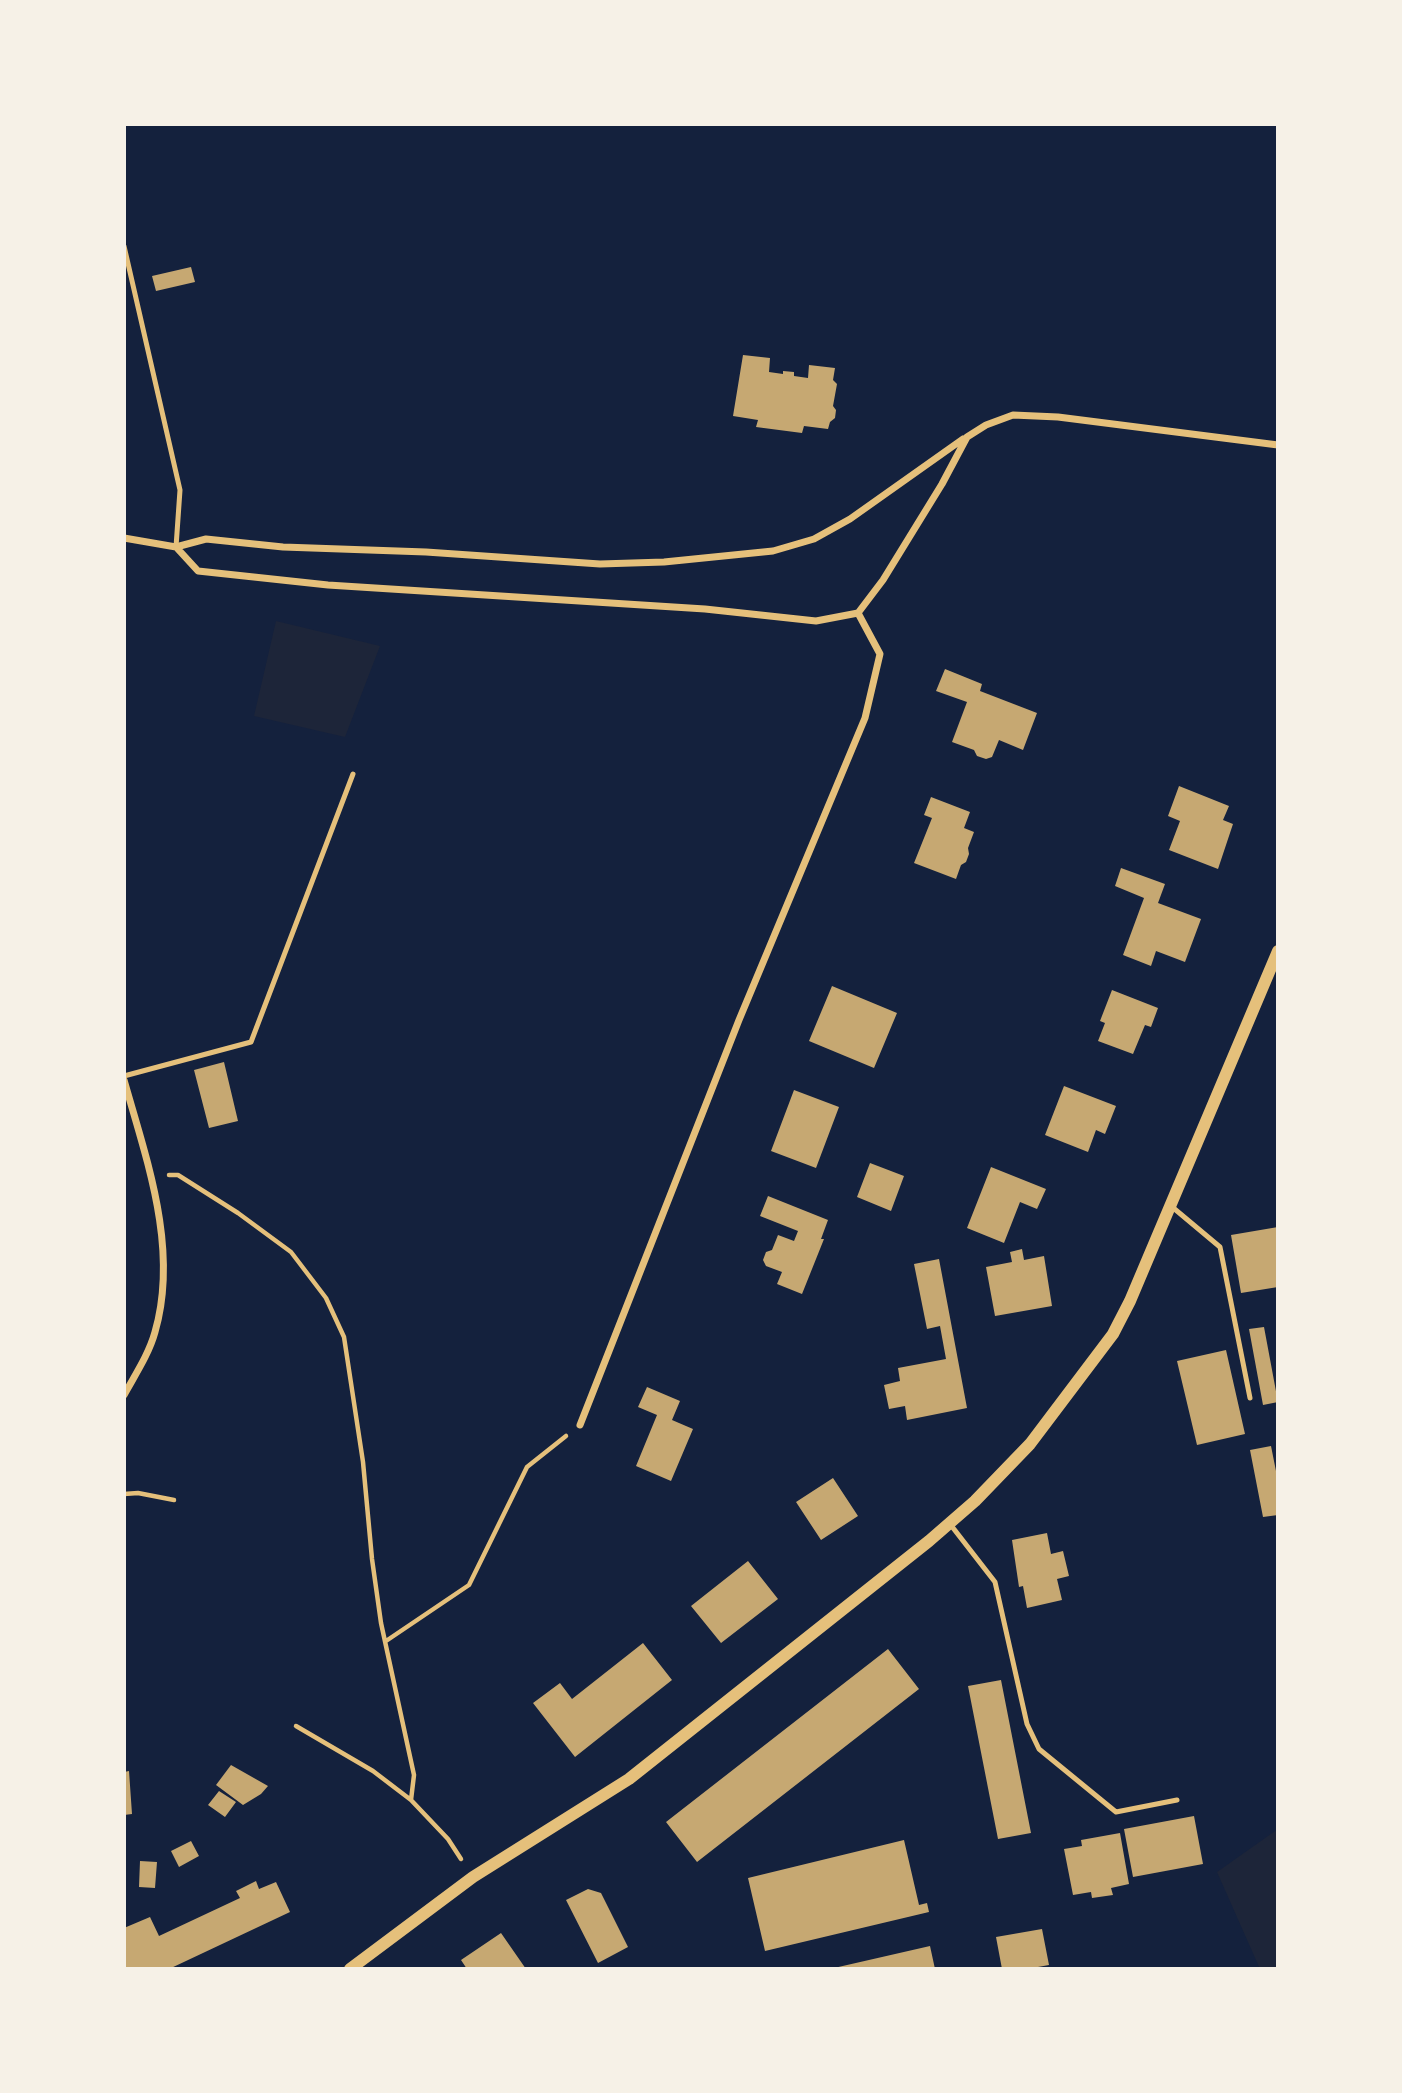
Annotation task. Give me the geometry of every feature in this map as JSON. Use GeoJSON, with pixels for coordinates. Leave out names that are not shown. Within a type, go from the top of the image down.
{"type":"FeatureCollection","features":[{"type":"Feature","properties":{"kind":"street"},"geometry":{"type":"LineString","coordinates":[[124,537],[176,547],[206,538],[283,547],[426,552],[600,564],[664,562],[773,551],[814,539],[850,519],[986,425],[1013,415],[1058,417],[1278,446]]}},
{"type":"Feature","properties":{"kind":"street"},"geometry":{"type":"LineString","coordinates":[[176,547],[198,572],[328,585],[705,609],[816,621],[859,612],[883,580],[942,484],[967,437]]}},
{"type":"Feature","properties":{"kind":"street"},"geometry":{"type":"LineString","coordinates":[[580,1425],[739,1020],[865,718],[880,654],[859,612]]}},
{"type":"Feature","properties":{"kind":"street"},"geometry":{"type":"LineString","coordinates":[[350,1969],[473,1877],[629,1779],[950,1524],[1030,1444],[1113,1334],[1130,1301],[1278,951]]}},
{"type":"Feature","properties":{"kind":"street"},"geometry":{"type":"LineString","coordinates":[[124,1395],[155,1335],[163,1299],[165,1273],[151,1177],[125,1081]]}},
{"type":"Feature","properties":{"kind":"lane"},"geometry":{"type":"LineString","coordinates":[[124,246],[180,490],[176,547]]}},
{"type":"Feature","properties":{"kind":"lane"},"geometry":{"type":"LineString","coordinates":[[125,1081],[251,1042],[353,774]]}},
{"type":"Feature","properties":{"kind":"lane"},"geometry":{"type":"LineString","coordinates":[[1170,1205],[1220,1247],[1250,1398]]}},
{"type":"Feature","properties":{"kind":"lane"},"geometry":{"type":"LineString","coordinates":[[950,1524],[995,1582],[1027,1724],[1039,1749],[1116,1812],[1177,1800]]}},
{"type":"Feature","properties":{"kind":"path"},"geometry":{"type":"LineString","coordinates":[[151,1177],[178,1175],[238,1213],[291,1252],[326,1298],[344,1337],[363,1462],[372,1559],[414,1775],[411,1800]]}},
{"type":"Feature","properties":{"kind":"path"},"geometry":{"type":"LineString","coordinates":[[386,1641],[469,1585],[527,1467],[580,1425]]}},
{"type":"Feature","properties":{"kind":"path"},"geometry":{"type":"LineString","coordinates":[[124,1494],[138,1493],[174,1500]]}},
{"type":"Feature","properties":{"kind":"path"},"geometry":{"type":"LineString","coordinates":[[296,1726],[373,1771],[411,1800],[448,1839],[473,1877]]}},
{"type":"Feature","properties":{"kind":"shaded area"},"geometry":{"type":"Polygon","coordinates":[[[276,621],[380,646],[345,737],[254,716],[276,621]]]}},
{"type":"Feature","properties":{"kind":"shaded area"},"geometry":{"type":"Polygon","coordinates":[[[1278,1829],[1278,1969],[1260,1969],[1217,1872],[1278,1829]]]}},
{"type":"Feature","properties":{"kind":"building"},"geometry":{"type":"Polygon","coordinates":[[[191,267],[195,282],[156,291],[152,276],[191,267]]]}},
{"type":"Feature","properties":{"kind":"building"},"geometry":{"type":"Polygon","coordinates":[[[743,355],[770,358],[769,372],[794,372],[794,376],[808,378],[809,365],[835,368],[833,380],[837,384],[833,406],[836,410],[835,418],[828,429],[804,426],[802,433],[756,427],[758,420],[733,416],[743,355]]]}},
{"type":"Feature","properties":{"kind":"building"},"geometry":{"type":"Polygon","coordinates":[[[945,669],[982,684],[980,691],[1037,713],[1023,750],[999,740],[992,757],[986,759],[977,756],[974,750],[952,742],[967,702],[936,691],[945,669]]]}},
{"type":"Feature","properties":{"kind":"building"},"geometry":{"type":"Polygon","coordinates":[[[1179,786],[1229,806],[1223,820],[1233,824],[1218,869],[1169,850],[1180,821],[1168,816],[1179,786]]]}},
{"type":"Feature","properties":{"kind":"building"},"geometry":{"type":"Polygon","coordinates":[[[931,797],[970,812],[964,828],[974,832],[966,862],[961,865],[956,879],[914,863],[932,818],[924,815],[931,797]]]}},
{"type":"Feature","properties":{"kind":"building"},"geometry":{"type":"Polygon","coordinates":[[[1121,868],[1165,884],[1158,903],[1201,919],[1185,962],[1156,951],[1151,966],[1123,955],[1144,898],[1115,886],[1121,868]]]}},
{"type":"Feature","properties":{"kind":"building"},"geometry":{"type":"Polygon","coordinates":[[[832,986],[897,1013],[874,1068],[809,1041],[832,986]]]}},
{"type":"Feature","properties":{"kind":"building"},"geometry":{"type":"Polygon","coordinates":[[[1112,990],[1158,1008],[1151,1027],[1145,1025],[1133,1054],[1098,1041],[1105,1023],[1100,1021],[1112,990]]]}},
{"type":"Feature","properties":{"kind":"building"},"geometry":{"type":"Polygon","coordinates":[[[224,1062],[238,1121],[209,1128],[194,1070],[224,1062]]]}},
{"type":"Feature","properties":{"kind":"building"},"geometry":{"type":"Polygon","coordinates":[[[1064,1086],[1116,1106],[1105,1134],[1096,1130],[1088,1152],[1045,1135],[1064,1086]]]}},
{"type":"Feature","properties":{"kind":"building"},"geometry":{"type":"Polygon","coordinates":[[[794,1090],[839,1107],[816,1168],[771,1151],[794,1090]]]}},
{"type":"Feature","properties":{"kind":"building"},"geometry":{"type":"Polygon","coordinates":[[[870,1163],[904,1176],[891,1211],[857,1197],[870,1163]]]}},
{"type":"Feature","properties":{"kind":"building"},"geometry":{"type":"Polygon","coordinates":[[[991,1167],[1046,1189],[1037,1209],[1020,1202],[1004,1243],[967,1228],[991,1167]]]}},
{"type":"Feature","properties":{"kind":"building"},"geometry":{"type":"Polygon","coordinates":[[[768,1196],[828,1220],[821,1239],[824,1239],[802,1294],[777,1284],[782,1272],[766,1266],[763,1260],[766,1252],[772,1250],[778,1235],[794,1241],[798,1231],[760,1216],[768,1196]]]}},
{"type":"Feature","properties":{"kind":"building"},"geometry":{"type":"Polygon","coordinates":[[[1278,1227],[1278,1287],[1241,1293],[1231,1235],[1278,1227]]]}},
{"type":"Feature","properties":{"kind":"building"},"geometry":{"type":"Polygon","coordinates":[[[1022,1249],[1024,1260],[1044,1256],[1052,1306],[995,1316],[986,1267],[1012,1262],[1010,1252],[1022,1249]]]}},
{"type":"Feature","properties":{"kind":"building"},"geometry":{"type":"Polygon","coordinates":[[[939,1259],[967,1408],[907,1420],[905,1406],[889,1409],[884,1385],[900,1381],[898,1368],[946,1359],[940,1326],[927,1329],[914,1264],[939,1259]]]}},
{"type":"Feature","properties":{"kind":"building"},"geometry":{"type":"Polygon","coordinates":[[[1264,1327],[1278,1402],[1263,1405],[1249,1329],[1264,1327]]]}},
{"type":"Feature","properties":{"kind":"building"},"geometry":{"type":"Polygon","coordinates":[[[1226,1350],[1245,1434],[1197,1445],[1177,1361],[1226,1350]]]}},
{"type":"Feature","properties":{"kind":"building"},"geometry":{"type":"Polygon","coordinates":[[[647,1387],[680,1401],[672,1420],[693,1429],[671,1481],[636,1466],[657,1415],[638,1407],[647,1387]]]}},
{"type":"Feature","properties":{"kind":"building"},"geometry":{"type":"Polygon","coordinates":[[[1271,1446],[1278,1481],[1278,1515],[1263,1517],[1250,1450],[1271,1446]]]}},
{"type":"Feature","properties":{"kind":"building"},"geometry":{"type":"Polygon","coordinates":[[[833,1478],[858,1516],[821,1540],[796,1502],[833,1478]]]}},
{"type":"Feature","properties":{"kind":"building"},"geometry":{"type":"Polygon","coordinates":[[[1047,1533],[1051,1554],[1063,1551],[1069,1576],[1057,1579],[1062,1600],[1027,1608],[1023,1586],[1019,1587],[1012,1540],[1047,1533]]]}},
{"type":"Feature","properties":{"kind":"building"},"geometry":{"type":"Polygon","coordinates":[[[748,1561],[778,1599],[721,1643],[691,1606],[748,1561]]]}},
{"type":"Feature","properties":{"kind":"building"},"geometry":{"type":"Polygon","coordinates":[[[643,1643],[672,1680],[575,1757],[533,1703],[560,1683],[572,1699],[643,1643]]]}},
{"type":"Feature","properties":{"kind":"building"},"geometry":{"type":"Polygon","coordinates":[[[888,1649],[919,1689],[697,1862],[666,1822],[888,1649]]]}},
{"type":"Feature","properties":{"kind":"building"},"geometry":{"type":"Polygon","coordinates":[[[1001,1680],[1031,1833],[998,1839],[968,1686],[1001,1680]]]}},
{"type":"Feature","properties":{"kind":"building"},"geometry":{"type":"Polygon","coordinates":[[[231,1765],[268,1786],[261,1794],[243,1805],[216,1785],[231,1765]]]}},
{"type":"Feature","properties":{"kind":"building"},"geometry":{"type":"Polygon","coordinates":[[[129,1771],[132,1814],[124,1815],[124,1772],[129,1771]]]}},
{"type":"Feature","properties":{"kind":"building"},"geometry":{"type":"Polygon","coordinates":[[[219,1791],[236,1802],[225,1817],[208,1805],[219,1791]]]}},
{"type":"Feature","properties":{"kind":"building"},"geometry":{"type":"Polygon","coordinates":[[[1194,1816],[1203,1864],[1133,1877],[1124,1829],[1194,1816]]]}},
{"type":"Feature","properties":{"kind":"building"},"geometry":{"type":"Polygon","coordinates":[[[1120,1833],[1129,1884],[1111,1888],[1113,1895],[1092,1898],[1091,1892],[1073,1895],[1064,1849],[1082,1846],[1081,1840],[1120,1833]]]}},
{"type":"Feature","properties":{"kind":"building"},"geometry":{"type":"Polygon","coordinates":[[[904,1840],[919,1905],[927,1903],[929,1912],[765,1951],[748,1878],[904,1840]]]}},
{"type":"Feature","properties":{"kind":"building"},"geometry":{"type":"Polygon","coordinates":[[[191,1841],[199,1856],[179,1867],[171,1851],[191,1841]]]}},
{"type":"Feature","properties":{"kind":"building"},"geometry":{"type":"Polygon","coordinates":[[[140,1861],[157,1862],[155,1888],[139,1887],[140,1861]]]}},
{"type":"Feature","properties":{"kind":"building"},"geometry":{"type":"Polygon","coordinates":[[[256,1881],[259,1889],[276,1882],[290,1912],[169,1969],[124,1969],[124,1928],[150,1917],[159,1936],[240,1898],[236,1891],[256,1881]]]}},
{"type":"Feature","properties":{"kind":"building"},"geometry":{"type":"Polygon","coordinates":[[[588,1889],[601,1893],[628,1947],[598,1963],[566,1900],[588,1889]]]}},
{"type":"Feature","properties":{"kind":"building"},"geometry":{"type":"Polygon","coordinates":[[[1042,1929],[1049,1965],[1027,1969],[1002,1969],[996,1937],[1042,1929]]]}},
{"type":"Feature","properties":{"kind":"building"},"geometry":{"type":"Polygon","coordinates":[[[501,1933],[526,1969],[467,1969],[461,1960],[501,1933]]]}},
{"type":"Feature","properties":{"kind":"building"},"geometry":{"type":"Polygon","coordinates":[[[930,1946],[935,1969],[834,1969],[834,1968],[930,1946]]]}}]}
